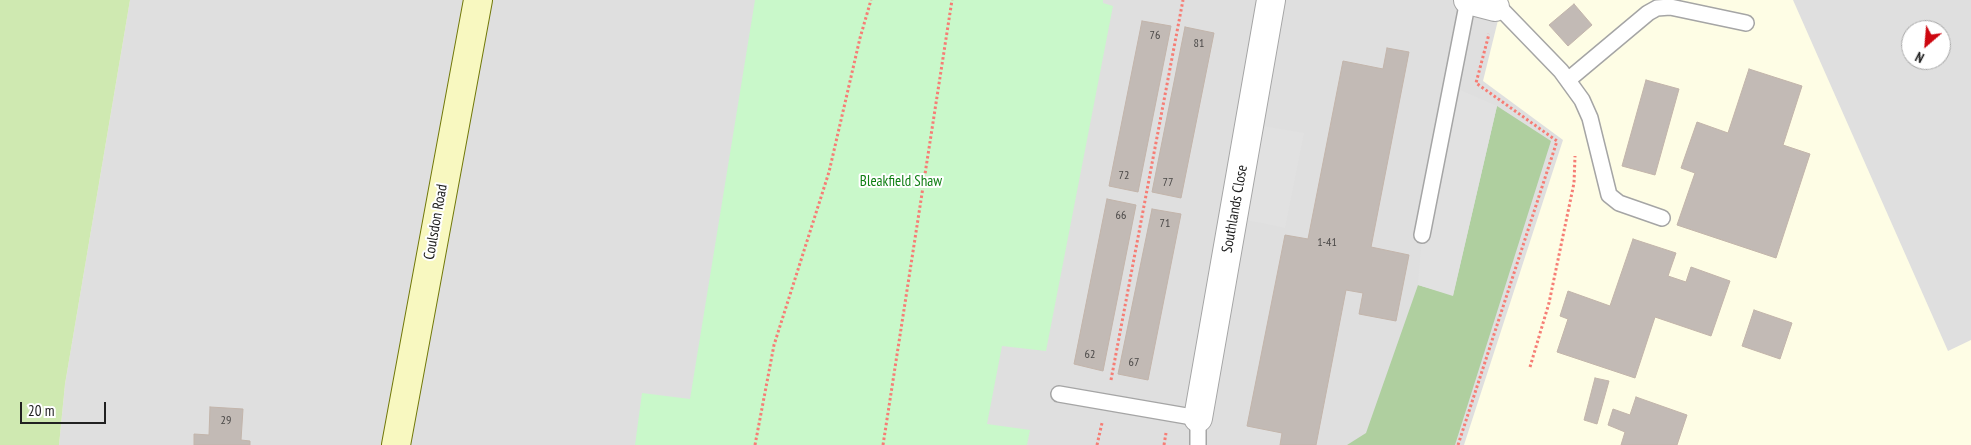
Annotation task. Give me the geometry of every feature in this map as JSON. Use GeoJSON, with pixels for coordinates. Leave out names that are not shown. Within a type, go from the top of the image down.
{"type":"FeatureCollection","features":[{"type":"Feature","properties":{"kind":"main road","name":"Coulsdon Road"},"geometry":{"type":"LineString","coordinates":[[394,444],[478,0]]}},
{"type":"Feature","properties":{"kind":"street","name":"Southlands Close"},"geometry":{"type":"LineString","coordinates":[[1198,418],[1272,0]]}},
{"type":"Feature","properties":{"kind":"street"},"geometry":{"type":"LineString","coordinates":[[1468,0],[1495,8]]}},
{"type":"Feature","properties":{"kind":"lane"},"geometry":{"type":"LineString","coordinates":[[1422,235],[1468,0]]}},
{"type":"Feature","properties":{"kind":"lane"},"geometry":{"type":"LineString","coordinates":[[1568,80],[1648,13],[1657,8],[1670,6],[1746,23]]}},
{"type":"Feature","properties":{"kind":"lane"},"geometry":{"type":"LineString","coordinates":[[1495,8],[1501,9],[1568,80],[1582,100],[1590,118],[1609,195],[1619,203],[1662,218]]}},
{"type":"Feature","properties":{"kind":"lane"},"geometry":{"type":"LineString","coordinates":[[1059,394],[1198,418],[1198,445]]}},
{"type":"Feature","properties":{"kind":"path"},"geometry":{"type":"LineString","coordinates":[[755,445],[774,346],[829,172],[860,38],[871,0]]}},
{"type":"Feature","properties":{"kind":"path"},"geometry":{"type":"LineString","coordinates":[[883,445],[952,0]]}},
{"type":"Feature","properties":{"kind":"path"},"geometry":{"type":"LineString","coordinates":[[1097,445],[1107,403],[1183,0]]}},
{"type":"Feature","properties":{"kind":"path"},"geometry":{"type":"LineString","coordinates":[[1458,445],[1557,141],[1476,83],[1495,8]]}},
{"type":"Feature","properties":{"kind":"path"},"geometry":{"type":"LineString","coordinates":[[1530,367],[1548,302],[1574,183],[1575,148]]}},
{"type":"Feature","properties":{"kind":"shaded area"},"geometry":{"type":"Polygon","coordinates":[[[130,0],[1971,0],[1971,445],[59,445],[65,384],[130,0]]]}},
{"type":"Feature","properties":{"kind":"shaded area"},"geometry":{"type":"Polygon","coordinates":[[[1503,0],[1793,0],[1948,351],[1971,340],[1971,445],[1464,445],[1563,140],[1483,81],[1503,0]]]}},
{"type":"Feature","properties":{"kind":"shaded area"},"geometry":{"type":"Polygon","coordinates":[[[1451,86],[1497,106],[1453,296],[1418,285],[1422,235],[1451,86]]]}},
{"type":"Feature","properties":{"kind":"shaded area"},"geometry":{"type":"Polygon","coordinates":[[[1250,124],[1304,133],[1285,228],[1233,217],[1250,124]]]}},
{"type":"Feature","properties":{"kind":"green space"},"geometry":{"type":"Polygon","coordinates":[[[0,0],[130,0],[65,384],[59,445],[0,445],[0,0]]]}},
{"type":"Feature","properties":{"kind":"green space","name":"Bleakfield Shaw"},"geometry":{"type":"Polygon","coordinates":[[[755,0],[1103,0],[1103,3],[1113,6],[1046,351],[1002,346],[987,424],[1030,430],[1027,445],[635,445],[642,393],[690,399],[755,0]]]}},
{"type":"Feature","properties":{"kind":"green space"},"geometry":{"type":"Polygon","coordinates":[[[1497,106],[1551,141],[1455,445],[1347,445],[1366,433],[1418,285],[1453,295],[1497,106]]]}},
{"type":"Feature","properties":{"kind":"building"},"geometry":{"type":"Polygon","coordinates":[[[1574,4],[1592,25],[1568,46],[1549,25],[1574,4]]]}},
{"type":"Feature","properties":{"kind":"building"},"geometry":{"type":"Polygon","coordinates":[[[1142,21],[1171,26],[1138,192],[1109,186],[1142,21]]]}},
{"type":"Feature","properties":{"kind":"building"},"geometry":{"type":"Polygon","coordinates":[[[1185,27],[1214,33],[1181,198],[1152,192],[1185,27]]]}},
{"type":"Feature","properties":{"kind":"building"},"geometry":{"type":"Polygon","coordinates":[[[1387,48],[1409,52],[1371,247],[1409,255],[1396,321],[1359,314],[1363,293],[1346,290],[1316,445],[1280,445],[1282,433],[1247,426],[1285,235],[1308,239],[1343,61],[1383,69],[1387,48]]]}},
{"type":"Feature","properties":{"kind":"building"},"geometry":{"type":"Polygon","coordinates":[[[1749,69],[1802,86],[1783,145],[1810,154],[1776,258],[1677,225],[1695,173],[1681,168],[1697,122],[1728,133],[1749,69]]]}},
{"type":"Feature","properties":{"kind":"building"},"geometry":{"type":"Polygon","coordinates":[[[1646,80],[1679,89],[1655,175],[1622,166],[1646,80]]]}},
{"type":"Feature","properties":{"kind":"building"},"geometry":{"type":"Polygon","coordinates":[[[1107,199],[1136,205],[1103,371],[1074,364],[1107,199]]]}},
{"type":"Feature","properties":{"kind":"building"},"geometry":{"type":"Polygon","coordinates":[[[1152,209],[1181,214],[1148,380],[1118,374],[1152,209]]]}},
{"type":"Feature","properties":{"kind":"building"},"geometry":{"type":"Polygon","coordinates":[[[1633,239],[1676,253],[1668,276],[1686,282],[1691,267],[1730,281],[1711,336],[1655,317],[1635,378],[1557,352],[1568,319],[1560,316],[1568,291],[1610,306],[1633,239]]]}},
{"type":"Feature","properties":{"kind":"building"},"geometry":{"type":"Polygon","coordinates":[[[1754,310],[1792,323],[1780,359],[1742,346],[1754,310]]]}},
{"type":"Feature","properties":{"kind":"building"},"geometry":{"type":"Polygon","coordinates":[[[1595,378],[1609,381],[1597,424],[1584,420],[1595,378]]]}},
{"type":"Feature","properties":{"kind":"building"},"geometry":{"type":"Polygon","coordinates":[[[1636,397],[1687,415],[1677,445],[1621,445],[1625,432],[1608,425],[1613,409],[1630,415],[1636,397]]]}},
{"type":"Feature","properties":{"kind":"building"},"geometry":{"type":"Polygon","coordinates":[[[210,407],[243,409],[241,440],[250,441],[250,445],[194,445],[194,434],[209,435],[210,407]]]}}]}
